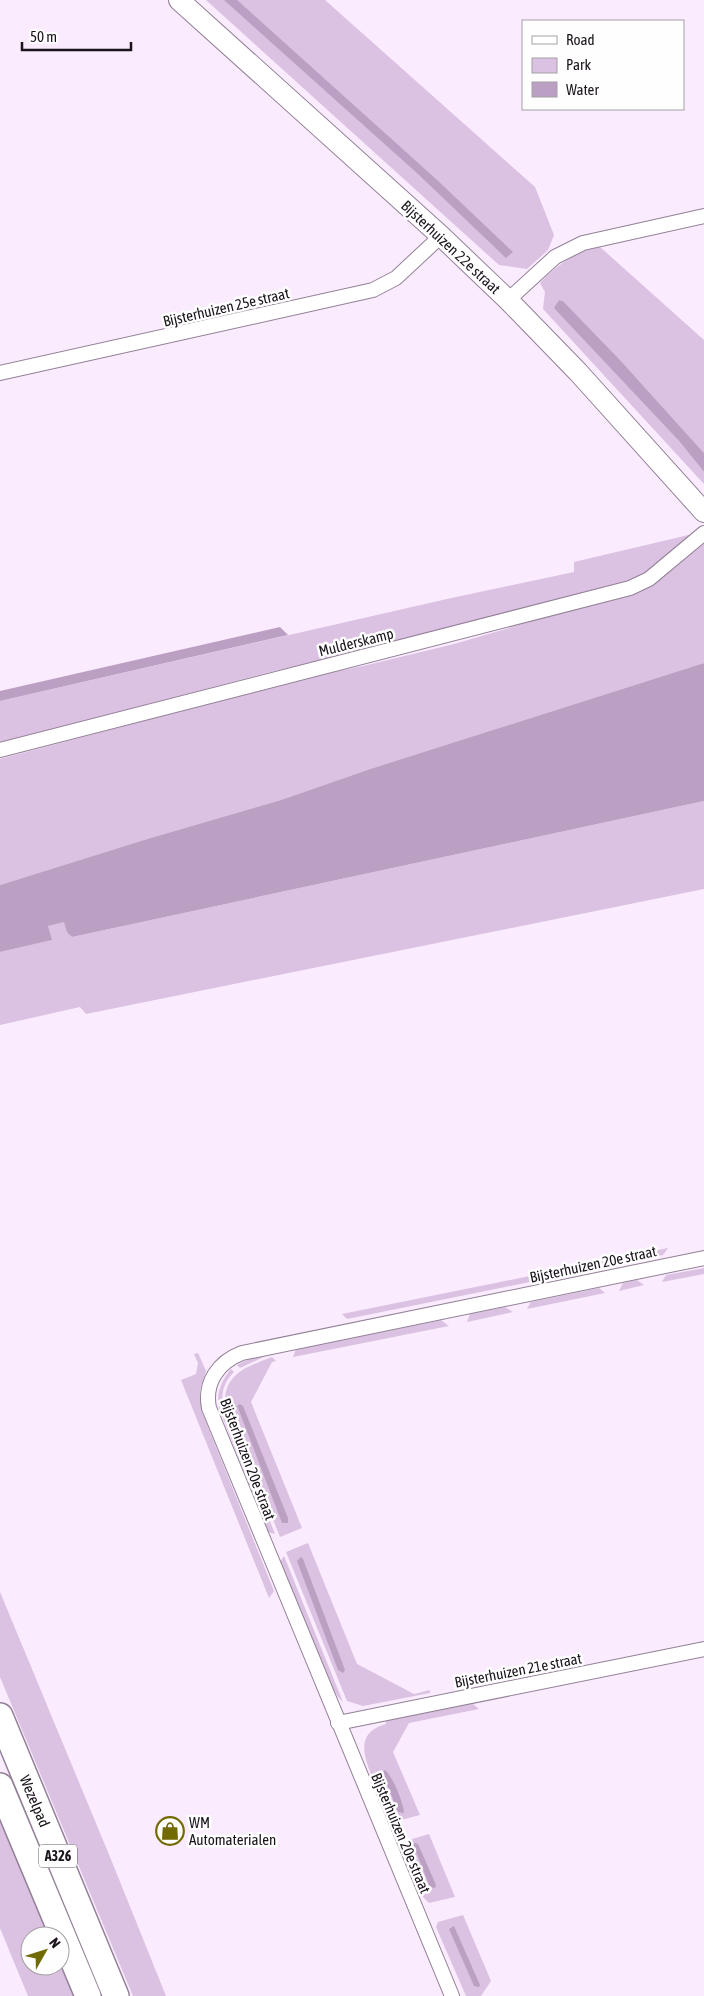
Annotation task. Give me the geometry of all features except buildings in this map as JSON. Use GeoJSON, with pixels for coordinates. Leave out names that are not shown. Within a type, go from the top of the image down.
{"type":"FeatureCollection","features":[{"type":"Feature","properties":{"kind":"highway","name":"Wezelpad"},"geometry":{"type":"LineString","coordinates":[[0,1716],[116,1996]]}},
{"type":"Feature","properties":{"kind":"highway","name":"Wezelpad"},"geometry":{"type":"LineString","coordinates":[[0,1786],[88,1996]]}},
{"type":"Feature","properties":{"kind":"main road","name":"Bijsterhuizen 22e straat"},"geometry":{"type":"LineString","coordinates":[[179,0],[441,236],[508,300],[641,440],[704,512]]}},
{"type":"Feature","properties":{"kind":"street"},"geometry":{"type":"LineString","coordinates":[[508,300],[555,257],[583,243],[704,216]]}},
{"type":"Feature","properties":{"kind":"street","name":"Bijsterhuizen 25e straat"},"geometry":{"type":"LineString","coordinates":[[0,373],[373,290],[396,278],[441,236]]}},
{"type":"Feature","properties":{"kind":"street","name":"Mulderskamp"},"geometry":{"type":"LineString","coordinates":[[0,750],[630,588],[649,579],[704,533]]}},
{"type":"Feature","properties":{"kind":"street","name":"Bijsterhuizen 20e straat"},"geometry":{"type":"LineString","coordinates":[[452,1996],[209,1408],[208,1391],[219,1368],[226,1361],[242,1353],[704,1258]]}},
{"type":"Feature","properties":{"kind":"street","name":"Bijsterhuizen 21e straat"},"geometry":{"type":"LineString","coordinates":[[338,1723],[704,1649]]}},
{"type":"Feature","properties":{"kind":"green space"},"geometry":{"type":"Polygon","coordinates":[[[206,0],[325,0],[535,187],[554,235],[548,250],[527,269],[499,265],[206,0]]]}},
{"type":"Feature","properties":{"kind":"green space"},"geometry":{"type":"Polygon","coordinates":[[[600,247],[704,340],[704,453],[621,361],[563,301],[559,300],[555,308],[679,441],[704,472],[704,484],[543,309],[545,292],[540,283],[553,270],[575,255],[600,247]]]}},
{"type":"Feature","properties":{"kind":"green space"},"geometry":{"type":"Polygon","coordinates":[[[697,533],[640,580],[389,645],[274,671],[0,743],[0,701],[447,599],[574,572],[574,562],[697,533]]]}},
{"type":"Feature","properties":{"kind":"green space"},"geometry":{"type":"Polygon","coordinates":[[[704,539],[704,663],[370,769],[281,800],[0,885],[0,759],[245,694],[274,684],[363,666],[454,644],[632,592],[704,539]]]}},
{"type":"Feature","properties":{"kind":"green space"},"geometry":{"type":"Polygon","coordinates":[[[704,801],[704,889],[86,1014],[80,1007],[0,1025],[0,952],[51,940],[48,926],[65,921],[72,937],[704,801]]]}},
{"type":"Feature","properties":{"kind":"green space"},"geometry":{"type":"Polygon","coordinates":[[[668,1248],[663,1255],[347,1319],[342,1314],[668,1248]]]}},
{"type":"Feature","properties":{"kind":"green space"},"geometry":{"type":"Polygon","coordinates":[[[704,1268],[704,1274],[662,1282],[666,1275],[704,1268]]]}},
{"type":"Feature","properties":{"kind":"green space"},"geometry":{"type":"Polygon","coordinates":[[[637,1280],[644,1285],[619,1291],[623,1283],[637,1280]]]}},
{"type":"Feature","properties":{"kind":"green space"},"geometry":{"type":"Polygon","coordinates":[[[599,1288],[605,1293],[527,1309],[531,1302],[599,1288]]]}},
{"type":"Feature","properties":{"kind":"green space"},"geometry":{"type":"Polygon","coordinates":[[[505,1307],[513,1312],[467,1322],[470,1314],[505,1307]]]}},
{"type":"Feature","properties":{"kind":"green space"},"geometry":{"type":"Polygon","coordinates":[[[441,1320],[449,1326],[293,1357],[296,1349],[441,1320]]]}},
{"type":"Feature","properties":{"kind":"green space"},"geometry":{"type":"Polygon","coordinates":[[[198,1353],[206,1371],[200,1390],[202,1412],[274,1591],[269,1598],[181,1380],[196,1374],[198,1363],[194,1354],[198,1353]]]}},
{"type":"Feature","properties":{"kind":"green space"},"geometry":{"type":"Polygon","coordinates":[[[270,1354],[240,1368],[237,1365],[249,1359],[270,1354]]]}},
{"type":"Feature","properties":{"kind":"green space"},"geometry":{"type":"Polygon","coordinates":[[[272,1357],[276,1361],[272,1362],[251,1402],[302,1528],[280,1537],[225,1400],[226,1390],[235,1376],[248,1367],[272,1357]]]}},
{"type":"Feature","properties":{"kind":"green space"},"geometry":{"type":"Polygon","coordinates":[[[231,1369],[234,1372],[224,1386],[223,1403],[275,1534],[268,1532],[219,1408],[220,1388],[224,1378],[231,1369]]]}},
{"type":"Feature","properties":{"kind":"green space"},"geometry":{"type":"Polygon","coordinates":[[[308,1543],[357,1664],[414,1694],[430,1690],[430,1693],[363,1706],[347,1701],[286,1552],[308,1543]]]}},
{"type":"Feature","properties":{"kind":"green space"},"geometry":{"type":"Polygon","coordinates":[[[284,1556],[343,1702],[331,1685],[280,1562],[284,1556]]]}},
{"type":"Feature","properties":{"kind":"green space"},"geometry":{"type":"Polygon","coordinates":[[[0,1592],[166,1996],[133,1996],[0,1677],[0,1592]]]}},
{"type":"Feature","properties":{"kind":"green space"},"geometry":{"type":"Polygon","coordinates":[[[473,1704],[479,1709],[409,1723],[393,1752],[420,1815],[401,1820],[389,1817],[367,1764],[364,1747],[369,1733],[386,1724],[386,1721],[473,1704]]]}},
{"type":"Feature","properties":{"kind":"green space"},"geometry":{"type":"Polygon","coordinates":[[[0,1821],[46,1926],[20,1926],[20,1976],[67,1976],[76,1996],[28,1996],[0,1928],[0,1821]]]}},
{"type":"Feature","properties":{"kind":"green space"},"geometry":{"type":"Polygon","coordinates":[[[429,1834],[455,1897],[429,1903],[423,1897],[403,1851],[409,1840],[429,1834]]]}},
{"type":"Feature","properties":{"kind":"green space"},"geometry":{"type":"Polygon","coordinates":[[[463,1915],[491,1981],[481,1996],[466,1996],[436,1927],[438,1922],[463,1915]]]}},
{"type":"Feature","properties":{"kind":"water"},"geometry":{"type":"Polygon","coordinates":[[[224,0],[237,0],[436,179],[513,252],[506,258],[418,174],[224,0]]]}},
{"type":"Feature","properties":{"kind":"water"},"geometry":{"type":"Polygon","coordinates":[[[559,300],[563,301],[621,361],[704,453],[704,472],[679,441],[554,308],[559,300]]]}},
{"type":"Feature","properties":{"kind":"water"},"geometry":{"type":"Polygon","coordinates":[[[280,627],[288,635],[0,701],[0,691],[280,627]]]}},
{"type":"Feature","properties":{"kind":"water"},"geometry":{"type":"Polygon","coordinates":[[[704,663],[704,801],[72,937],[67,932],[64,922],[48,926],[52,940],[0,952],[0,885],[281,800],[370,769],[704,663]]]}},
{"type":"Feature","properties":{"kind":"water"},"geometry":{"type":"Polygon","coordinates":[[[240,1404],[243,1406],[288,1518],[288,1523],[282,1523],[237,1406],[240,1404]]]}},
{"type":"Feature","properties":{"kind":"water"},"geometry":{"type":"Polygon","coordinates":[[[301,1557],[345,1670],[343,1673],[338,1670],[297,1561],[301,1557]]]}},
{"type":"Feature","properties":{"kind":"water"},"geometry":{"type":"Polygon","coordinates":[[[384,1770],[390,1776],[397,1789],[404,1813],[398,1812],[383,1774],[384,1770]]]}},
{"type":"Feature","properties":{"kind":"water"},"geometry":{"type":"Polygon","coordinates":[[[413,1844],[418,1844],[436,1885],[435,1888],[430,1887],[413,1844]]]}},
{"type":"Feature","properties":{"kind":"water"},"geometry":{"type":"Polygon","coordinates":[[[454,1926],[480,1985],[479,1987],[474,1986],[449,1929],[454,1926]]]}},
{"type":"Feature","properties":{"kind":"place","name":"WM Automaterialen"},"geometry":{"type":"Point","coordinates":[170,1831]}}]}
